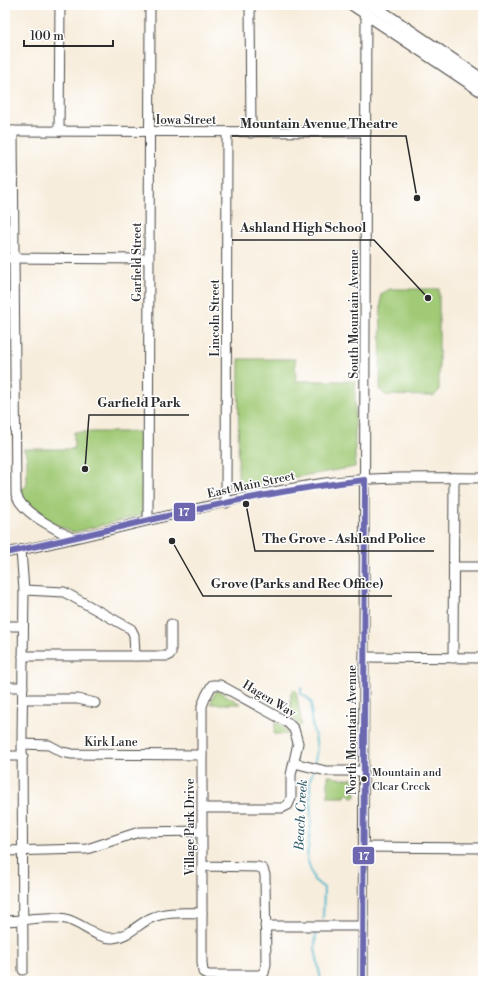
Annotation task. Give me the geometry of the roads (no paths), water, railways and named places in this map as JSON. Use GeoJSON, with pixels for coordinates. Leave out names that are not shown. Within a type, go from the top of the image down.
{"type":"FeatureCollection","features":[{"type":"Feature","properties":{"kind":"main road"},"geometry":{"type":"LineString","coordinates":[[353,5],[368,8],[483,80]]}},
{"type":"Feature","properties":{"kind":"main road"},"geometry":{"type":"LineString","coordinates":[[368,8],[483,92]]}},
{"type":"Feature","properties":{"kind":"street"},"geometry":{"type":"LineString","coordinates":[[59,131],[60,5]]}},
{"type":"Feature","properties":{"kind":"street","name":"Garfield Street"},"geometry":{"type":"LineString","coordinates":[[148,519],[150,5]]}},
{"type":"Feature","properties":{"kind":"street"},"geometry":{"type":"LineString","coordinates":[[250,5],[251,133]]}},
{"type":"Feature","properties":{"kind":"street","name":"South Mountain Avenue"},"geometry":{"type":"LineString","coordinates":[[365,480],[366,132],[368,8]]}},
{"type":"Feature","properties":{"kind":"street"},"geometry":{"type":"LineString","coordinates":[[9,131],[9,258],[16,494],[19,502],[26,510],[72,538]]}},
{"type":"Feature","properties":{"kind":"street","name":"Iowa Street"},"geometry":{"type":"LineString","coordinates":[[9,131],[227,133],[366,132]]}},
{"type":"Feature","properties":{"kind":"street","name":"Lincoln Street"},"geometry":{"type":"LineString","coordinates":[[226,503],[227,133]]}},
{"type":"Feature","properties":{"kind":"street"},"geometry":{"type":"LineString","coordinates":[[9,258],[148,259]]}},
{"type":"Feature","properties":{"kind":"street"},"geometry":{"type":"LineString","coordinates":[[453,658],[454,478]]}},
{"type":"Feature","properties":{"kind":"street","name":"East Main Street"},"geometry":{"type":"LineString","coordinates":[[5,553],[148,519],[298,488],[365,480],[483,478]]}},
{"type":"Feature","properties":{"kind":"street","name":"North Mountain Avenue"},"geometry":{"type":"LineString","coordinates":[[363,981],[365,480]]}},
{"type":"Feature","properties":{"kind":"street"},"geometry":{"type":"LineString","coordinates":[[22,550],[24,590],[22,687],[24,850],[23,970]]}},
{"type":"Feature","properties":{"kind":"street"},"geometry":{"type":"LineString","coordinates":[[454,567],[483,567]]}},
{"type":"Feature","properties":{"kind":"street"},"geometry":{"type":"LineString","coordinates":[[24,590],[64,592],[131,629],[134,635],[135,656]]}},
{"type":"Feature","properties":{"kind":"street"},"geometry":{"type":"LineString","coordinates":[[23,656],[170,655],[171,624]]}},
{"type":"Feature","properties":{"kind":"street"},"geometry":{"type":"LineString","coordinates":[[5,626],[23,626]]}},
{"type":"Feature","properties":{"kind":"street"},"geometry":{"type":"LineString","coordinates":[[364,658],[483,658]]}},
{"type":"Feature","properties":{"kind":"street","name":"Village Park Drive"},"geometry":{"type":"LineString","coordinates":[[212,685],[202,703],[203,972],[208,974],[259,975],[264,973],[266,968],[265,926]]}},
{"type":"Feature","properties":{"kind":"street","name":"Hagen Way"},"geometry":{"type":"LineString","coordinates":[[202,808],[285,807],[291,798],[291,778],[298,764],[297,738],[294,729],[287,722],[220,685],[212,685]]}},
{"type":"Feature","properties":{"kind":"street"},"geometry":{"type":"LineString","coordinates":[[5,687],[22,687]]}},
{"type":"Feature","properties":{"kind":"street"},"geometry":{"type":"LineString","coordinates":[[23,699],[78,699],[95,703]]}},
{"type":"Feature","properties":{"kind":"street","name":"Kirk Lane"},"geometry":{"type":"LineString","coordinates":[[22,744],[49,745],[62,752],[72,754],[202,755]]}},
{"type":"Feature","properties":{"kind":"street"},"geometry":{"type":"LineString","coordinates":[[5,756],[23,756]]}},
{"type":"Feature","properties":{"kind":"street"},"geometry":{"type":"LineString","coordinates":[[298,764],[323,770],[363,771]]}},
{"type":"Feature","properties":{"kind":"street"},"geometry":{"type":"LineString","coordinates":[[5,850],[87,849],[139,832],[202,831]]}},
{"type":"Feature","properties":{"kind":"street"},"geometry":{"type":"LineString","coordinates":[[363,847],[483,848]]}},
{"type":"Feature","properties":{"kind":"street"},"geometry":{"type":"LineString","coordinates":[[202,866],[258,867],[263,869],[265,875],[265,926],[363,926]]}},
{"type":"Feature","properties":{"kind":"street"},"geometry":{"type":"LineString","coordinates":[[5,921],[23,919],[64,919],[82,924],[104,937],[113,938],[126,934],[143,922],[160,915],[202,913]]}},
{"type":"Feature","properties":{"kind":"waterway","name":"Beach Creek"},"geometry":{"type":"LineString","coordinates":[[301,688],[301,694],[309,699],[312,704],[311,718],[316,741],[316,757],[314,764]]}},
{"type":"Feature","properties":{"kind":"waterway","name":"Beach Creek"},"geometry":{"type":"LineString","coordinates":[[313,771],[310,780],[311,823],[307,858],[314,880],[324,888],[323,919]]}},
{"type":"Feature","properties":{"kind":"waterway","name":"Beach Creek"},"geometry":{"type":"LineString","coordinates":[[316,930],[315,948],[321,981]]}},
{"type":"Feature","properties":{"kind":"place","name":"Mountain Avenue Theatre"},"geometry":{"type":"Point","coordinates":[417,198]}},
{"type":"Feature","properties":{"kind":"place","name":"Ashland High School"},"geometry":{"type":"Point","coordinates":[428,298]}},
{"type":"Feature","properties":{"kind":"place","name":"Garfield Park"},"geometry":{"type":"Point","coordinates":[85,469]}},
{"type":"Feature","properties":{"kind":"place","name":"The Grove - Ashland Police"},"geometry":{"type":"Point","coordinates":[246,504]}},
{"type":"Feature","properties":{"kind":"place","name":"Grove (Parks and Rec Office)"},"geometry":{"type":"Point","coordinates":[172,541]}},
{"type":"Feature","properties":{"kind":"place","name":"Mountain and Clear Creek"},"geometry":{"type":"Point","coordinates":[364,779]}}]}
